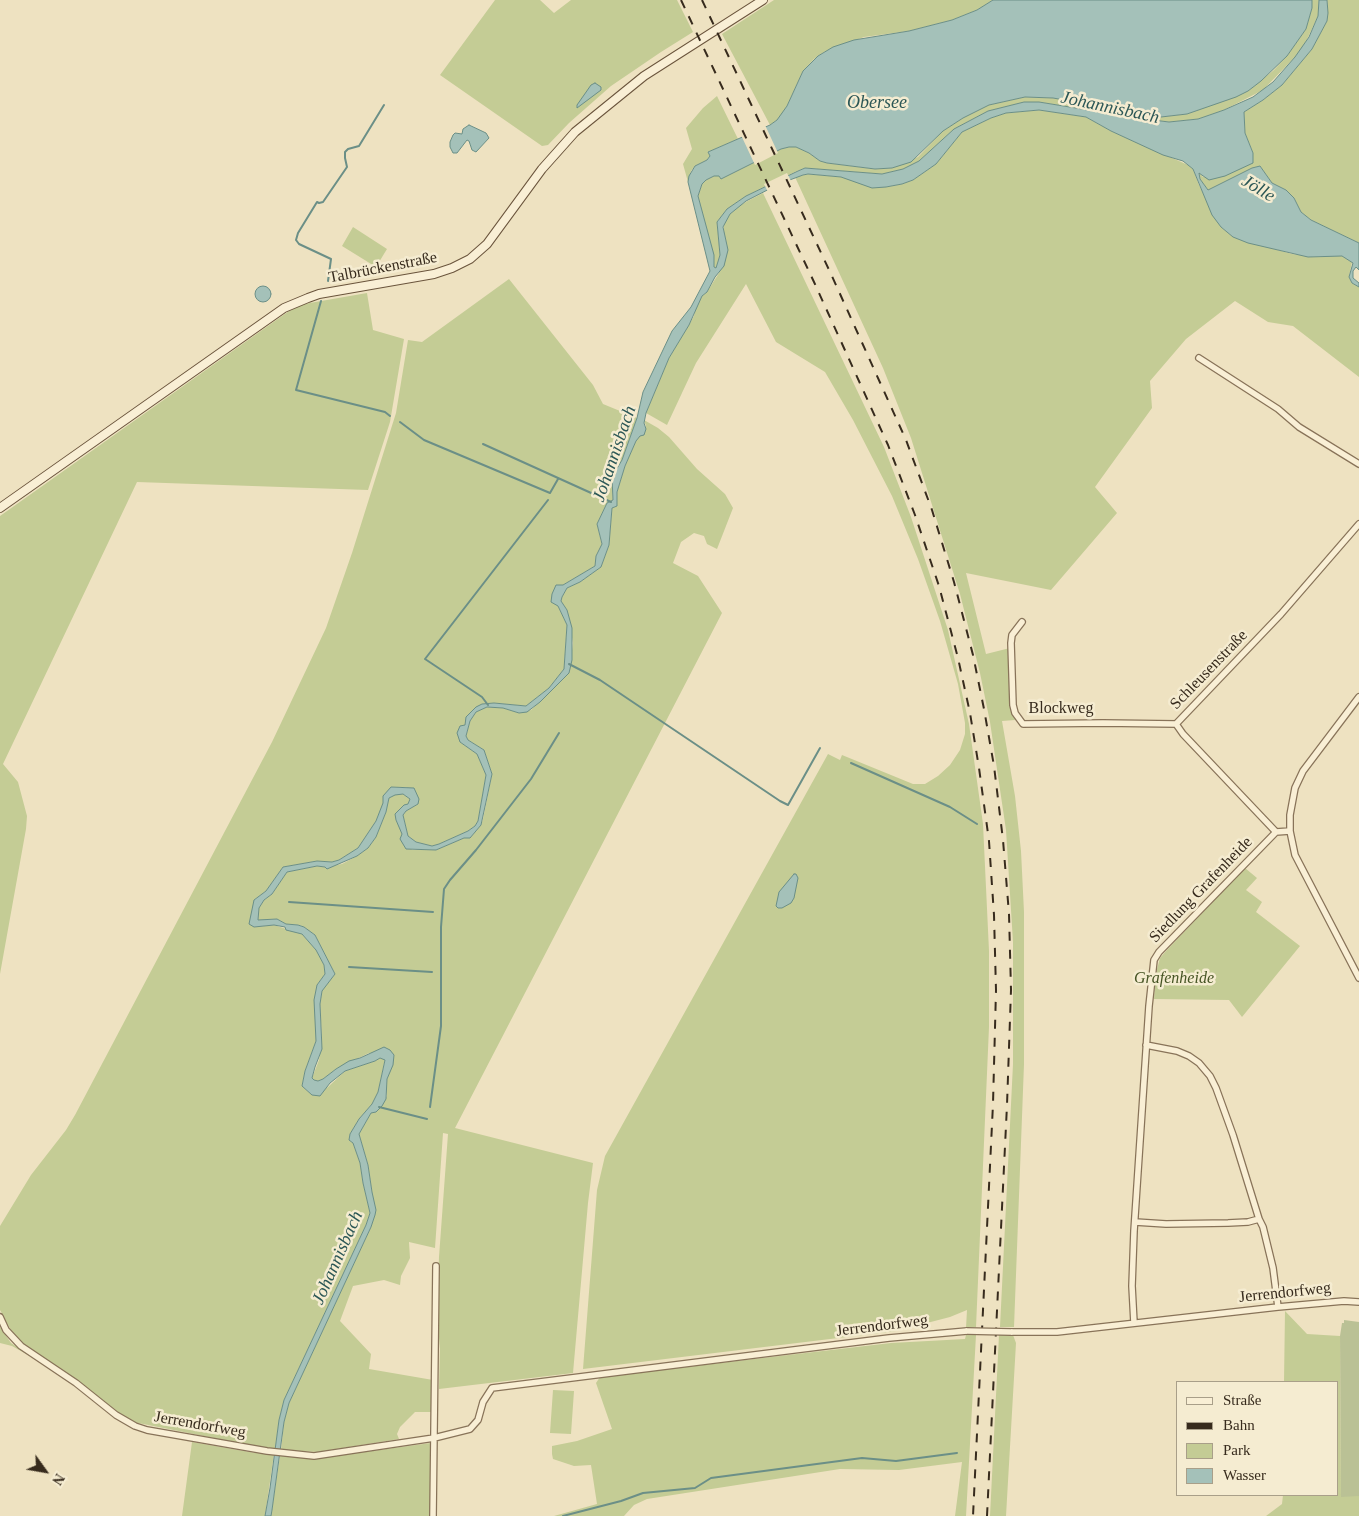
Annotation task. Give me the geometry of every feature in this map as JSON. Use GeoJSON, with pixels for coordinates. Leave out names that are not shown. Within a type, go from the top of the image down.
{"type":"FeatureCollection","features":[{"type":"Feature","properties":{"kind":"main road","name":"Talbrückenstraße"},"geometry":{"type":"LineString","coordinates":[[0,508],[284,308],[319,294],[434,274],[470,259],[487,244],[532,182],[558,150],[581,126],[644,76],[763,0]]}},
{"type":"Feature","properties":{"kind":"street"},"geometry":{"type":"LineString","coordinates":[[1199,358],[1278,409],[1299,427],[1359,464]]}},
{"type":"Feature","properties":{"kind":"street","name":"Schleusenstraße"},"geometry":{"type":"LineString","coordinates":[[1276,832],[1183,734],[1176,724],[1287,608],[1359,524]]}},
{"type":"Feature","properties":{"kind":"street","name":"Blockweg"},"geometry":{"type":"LineString","coordinates":[[1022,622],[1012,636],[1012,643],[1013,706],[1015,713],[1023,724],[1176,724]]}},
{"type":"Feature","properties":{"kind":"street"},"geometry":{"type":"LineString","coordinates":[[1359,696],[1308,762],[1298,780],[1291,805],[1290,831],[1298,862],[1359,978]]}},
{"type":"Feature","properties":{"kind":"street"},"geometry":{"type":"LineString","coordinates":[[1276,832],[1290,831]]}},
{"type":"Feature","properties":{"kind":"street","name":"Siedlung Grafenheide"},"geometry":{"type":"LineString","coordinates":[[1134,1323],[1132,1286],[1135,1222],[1146,1045],[1154,960],[1159,952],[1276,832]]}},
{"type":"Feature","properties":{"kind":"street"},"geometry":{"type":"LineString","coordinates":[[1146,1045],[1177,1051],[1189,1056],[1199,1063],[1210,1076],[1233,1135],[1263,1227],[1278,1307]]}},
{"type":"Feature","properties":{"kind":"street"},"geometry":{"type":"LineString","coordinates":[[1135,1222],[1166,1224],[1228,1223],[1248,1222],[1259,1219]]}},
{"type":"Feature","properties":{"kind":"street"},"geometry":{"type":"LineString","coordinates":[[434,1516],[436,1266]]}},
{"type":"Feature","properties":{"kind":"street","name":"Jerrendorfweg"},"geometry":{"type":"LineString","coordinates":[[0,1317],[6,1330],[21,1346],[76,1383],[123,1420],[147,1430],[267,1451],[320,1455],[434,1438],[470,1428],[478,1420],[483,1402],[492,1388],[889,1338],[966,1331],[1057,1332],[1278,1307],[1344,1301],[1359,1302]]}},
{"type":"Feature","properties":{"kind":"green space"},"geometry":{"type":"Polygon","coordinates":[[[495,0],[540,0],[554,13],[571,0],[677,0],[693,32],[611,86],[569,123],[548,145],[542,146],[440,75],[495,0]]]}},
{"type":"Feature","properties":{"kind":"green space"},"geometry":{"type":"Polygon","coordinates":[[[774,0],[993,0],[977,10],[952,20],[909,31],[864,37],[824,52],[814,59],[803,71],[781,117],[770,125],[722,34],[774,0]]]}},
{"type":"Feature","properties":{"kind":"green space"},"geometry":{"type":"Polygon","coordinates":[[[1312,0],[1319,0],[1318,16],[1303,48],[1263,90],[1224,110],[1198,119],[1169,122],[1039,102],[1024,102],[988,111],[954,129],[919,161],[903,169],[882,174],[805,168],[746,196],[727,209],[717,222],[720,255],[716,268],[714,267],[713,255],[698,196],[702,184],[714,176],[719,176],[721,179],[781,149],[789,147],[796,147],[827,163],[875,169],[892,168],[918,157],[943,131],[963,118],[989,105],[1025,97],[1053,98],[1161,117],[1187,114],[1248,91],[1274,70],[1287,56],[1306,29],[1312,8],[1312,0]]]}},
{"type":"Feature","properties":{"kind":"green space"},"geometry":{"type":"Polygon","coordinates":[[[1327,0],[1359,0],[1359,243],[1311,220],[1301,212],[1294,198],[1286,190],[1272,183],[1260,166],[1252,168],[1208,190],[1200,179],[1199,172],[1203,177],[1253,153],[1245,133],[1244,112],[1282,85],[1312,49],[1327,21],[1327,0]]]}},
{"type":"Feature","properties":{"kind":"green space"},"geometry":{"type":"Polygon","coordinates":[[[717,96],[738,139],[708,152],[710,156],[707,160],[695,166],[691,171],[688,182],[683,164],[692,149],[686,128],[703,108],[717,96]]]}},
{"type":"Feature","properties":{"kind":"green space"},"geometry":{"type":"Polygon","coordinates":[[[1039,110],[1086,117],[1111,131],[1188,165],[1193,169],[1199,185],[1221,227],[1233,237],[1292,254],[1320,257],[1342,256],[1352,262],[1349,277],[1352,283],[1359,287],[1359,377],[1293,326],[1268,322],[1235,301],[1186,339],[1150,381],[1152,408],[1095,487],[1117,513],[1051,590],[966,573],[986,654],[1010,648],[1009,705],[1015,720],[1002,721],[1015,796],[1021,851],[1024,912],[1024,1064],[1014,1327],[1000,1327],[1013,1064],[1013,942],[1006,830],[990,722],[960,594],[911,438],[883,368],[795,177],[808,174],[841,177],[886,187],[902,184],[913,180],[936,164],[962,132],[1006,113],[1039,110]]]}},
{"type":"Feature","properties":{"kind":"green space"},"geometry":{"type":"Polygon","coordinates":[[[763,193],[884,447],[911,517],[948,630],[969,724],[983,824],[989,951],[989,1027],[976,1327],[966,1328],[967,1310],[950,1317],[896,1331],[583,1369],[597,1190],[605,1156],[828,754],[840,760],[842,755],[913,784],[925,784],[950,765],[960,750],[965,734],[965,723],[958,684],[940,621],[918,559],[892,496],[853,420],[825,372],[776,342],[746,284],[696,363],[667,425],[646,413],[669,358],[694,316],[695,309],[702,296],[707,292],[719,273],[727,246],[724,223],[740,205],[763,193]]]}},
{"type":"Feature","properties":{"kind":"green space"},"geometry":{"type":"Polygon","coordinates":[[[353,227],[387,249],[376,267],[342,246],[353,227]]]}},
{"type":"Feature","properties":{"kind":"green space"},"geometry":{"type":"Polygon","coordinates":[[[509,279],[593,385],[603,404],[637,418],[622,460],[612,477],[613,500],[607,503],[597,524],[602,545],[596,556],[595,566],[563,585],[558,606],[567,625],[564,669],[549,688],[526,706],[494,703],[482,704],[465,725],[460,742],[477,754],[486,775],[478,821],[475,826],[468,831],[432,846],[416,842],[408,836],[403,815],[418,804],[406,787],[391,787],[376,821],[358,848],[339,860],[332,862],[317,861],[283,867],[266,891],[254,900],[254,927],[274,925],[302,934],[316,950],[324,965],[325,974],[317,985],[316,1041],[305,1071],[302,1086],[312,1095],[328,1087],[345,1071],[380,1058],[385,1059],[378,1092],[372,1104],[359,1119],[350,1134],[349,1140],[353,1143],[360,1163],[370,1213],[284,1400],[275,1450],[128,1421],[78,1381],[22,1343],[12,1332],[0,1310],[0,1226],[31,1175],[66,1130],[75,1115],[272,742],[326,628],[352,553],[396,413],[408,340],[422,342],[509,279]]]}},
{"type":"Feature","properties":{"kind":"green space"},"geometry":{"type":"Polygon","coordinates":[[[367,293],[373,330],[404,339],[390,422],[368,490],[137,482],[3,764],[18,782],[27,816],[0,974],[0,516],[289,311],[304,304],[367,293]]]}},
{"type":"Feature","properties":{"kind":"green space"},"geometry":{"type":"Polygon","coordinates":[[[644,420],[669,437],[697,469],[725,494],[733,508],[717,549],[707,544],[704,536],[694,533],[681,542],[673,563],[698,576],[722,613],[455,1128],[593,1163],[573,1373],[439,1389],[440,1349],[437,1316],[439,1257],[448,1134],[443,1133],[435,1248],[409,1242],[410,1258],[401,1276],[400,1285],[384,1280],[353,1286],[340,1321],[371,1354],[369,1369],[433,1380],[432,1412],[415,1412],[400,1427],[397,1434],[399,1439],[318,1452],[281,1450],[284,1422],[289,1403],[371,1227],[373,1199],[368,1165],[359,1134],[371,1113],[387,1096],[387,1079],[394,1055],[369,1053],[336,1069],[323,1079],[318,1081],[312,1078],[319,1060],[322,1040],[320,1004],[322,990],[335,974],[315,935],[304,927],[286,924],[277,919],[258,920],[259,908],[264,900],[272,894],[287,872],[317,866],[325,867],[342,864],[368,848],[376,837],[386,812],[389,798],[395,794],[403,794],[410,799],[396,820],[412,850],[436,850],[464,838],[470,838],[481,825],[492,774],[484,750],[468,740],[466,736],[470,721],[476,712],[487,707],[503,708],[519,713],[531,710],[569,673],[573,643],[567,610],[561,601],[562,597],[567,588],[580,582],[601,567],[609,545],[612,508],[617,506],[617,492],[625,466],[636,441],[646,426],[644,420]]]}},
{"type":"Feature","properties":{"kind":"green space","name":"Grafenheide"},"geometry":{"type":"Polygon","coordinates":[[[1245,868],[1257,878],[1246,890],[1262,902],[1256,912],[1300,946],[1242,1017],[1229,1000],[1154,999],[1156,973],[1160,958],[1245,868]]]}},
{"type":"Feature","properties":{"kind":"green space"},"geometry":{"type":"Polygon","coordinates":[[[1285,1311],[1307,1334],[1340,1336],[1341,1496],[1359,1496],[1359,1516],[1266,1516],[1282,1504],[1283,1496],[1339,1496],[1339,1381],[1284,1381],[1285,1311]]]}},
{"type":"Feature","properties":{"kind":"green space"},"geometry":{"type":"Polygon","coordinates":[[[1344,1320],[1359,1322],[1359,1496],[1341,1497],[1340,1336],[1344,1320]]]}},
{"type":"Feature","properties":{"kind":"green space"},"geometry":{"type":"Polygon","coordinates":[[[0,1327],[11,1343],[35,1359],[12,1346],[0,1343],[0,1327]]]}},
{"type":"Feature","properties":{"kind":"green space"},"geometry":{"type":"Polygon","coordinates":[[[966,1335],[976,1335],[966,1516],[955,1516],[962,1462],[899,1470],[840,1469],[647,1499],[634,1505],[624,1516],[554,1516],[597,1504],[591,1465],[574,1466],[553,1459],[552,1446],[577,1441],[612,1429],[596,1383],[600,1377],[891,1343],[965,1339],[966,1335]]]}},
{"type":"Feature","properties":{"kind":"green space"},"geometry":{"type":"Polygon","coordinates":[[[999,1335],[1013,1335],[1016,1343],[1006,1516],[990,1516],[999,1335]]]}},
{"type":"Feature","properties":{"kind":"green space"},"geometry":{"type":"Polygon","coordinates":[[[553,1390],[574,1391],[571,1434],[550,1433],[553,1390]]]}},
{"type":"Feature","properties":{"kind":"green space"},"geometry":{"type":"Polygon","coordinates":[[[192,1442],[255,1453],[274,1454],[265,1516],[182,1516],[192,1442]]]}},
{"type":"Feature","properties":{"kind":"green space"},"geometry":{"type":"Polygon","coordinates":[[[431,1443],[431,1516],[271,1516],[280,1455],[319,1458],[431,1443]]]}},
{"type":"Feature","properties":{"kind":"water","name":"Obersee"},"geometry":{"type":"Polygon","coordinates":[[[993,0],[1312,0],[1312,8],[1306,29],[1287,56],[1261,81],[1236,97],[1187,114],[1161,117],[1053,98],[1025,97],[989,105],[963,118],[943,131],[911,162],[892,168],[875,169],[827,163],[796,147],[789,147],[781,149],[721,179],[719,176],[714,176],[702,184],[698,196],[714,255],[714,267],[716,268],[720,255],[717,222],[727,209],[746,196],[805,168],[882,174],[903,169],[919,161],[954,129],[988,111],[1024,102],[1039,102],[1169,122],[1198,119],[1224,110],[1253,97],[1273,82],[1295,57],[1309,37],[1318,16],[1319,0],[1327,0],[1327,21],[1312,49],[1282,85],[1244,112],[1245,133],[1253,153],[1253,163],[1225,176],[1209,180],[1199,173],[1200,179],[1208,190],[1252,168],[1260,166],[1272,183],[1286,190],[1294,198],[1301,212],[1311,220],[1359,243],[1359,270],[1356,267],[1353,271],[1353,278],[1359,283],[1359,287],[1352,283],[1349,277],[1353,263],[1342,256],[1308,257],[1248,243],[1233,237],[1221,227],[1212,215],[1193,169],[1183,161],[1163,155],[1086,117],[1039,110],[1006,113],[962,132],[936,164],[913,180],[902,184],[872,188],[841,177],[808,174],[779,184],[746,201],[730,214],[723,227],[728,250],[724,266],[715,277],[707,292],[702,296],[689,325],[669,358],[646,413],[644,435],[640,436],[636,441],[625,466],[617,492],[617,506],[612,508],[609,545],[601,567],[580,582],[567,588],[562,597],[561,601],[567,610],[572,628],[572,660],[569,673],[540,702],[527,712],[519,713],[503,708],[487,707],[476,712],[470,721],[466,736],[468,740],[484,750],[492,774],[481,825],[470,838],[464,838],[436,850],[406,849],[400,839],[402,834],[395,814],[404,805],[408,804],[410,799],[403,794],[395,795],[389,798],[386,812],[376,837],[368,848],[357,856],[327,869],[317,866],[287,872],[272,894],[264,900],[259,908],[258,920],[277,919],[286,924],[304,927],[315,935],[335,974],[322,991],[320,1004],[322,1049],[312,1078],[318,1081],[323,1079],[349,1061],[384,1047],[394,1055],[393,1065],[387,1079],[386,1099],[376,1112],[371,1113],[359,1134],[368,1165],[376,1210],[375,1215],[289,1403],[284,1422],[271,1516],[265,1516],[279,1420],[284,1400],[370,1213],[360,1163],[353,1143],[349,1140],[350,1134],[359,1119],[372,1104],[378,1092],[385,1060],[380,1058],[345,1071],[330,1083],[320,1096],[312,1095],[302,1086],[305,1071],[316,1041],[314,1000],[317,985],[325,974],[324,965],[316,950],[302,934],[286,930],[285,927],[274,925],[254,927],[249,924],[254,900],[266,891],[283,867],[317,861],[332,862],[339,860],[358,848],[376,821],[383,803],[383,796],[391,787],[414,788],[419,799],[418,804],[403,815],[408,836],[416,842],[432,846],[468,831],[475,826],[478,821],[486,775],[477,754],[460,742],[457,733],[460,726],[465,725],[466,717],[476,707],[482,704],[494,703],[526,706],[549,688],[564,669],[567,625],[558,606],[551,602],[552,594],[556,585],[563,585],[595,566],[596,556],[602,544],[597,524],[607,503],[613,500],[612,477],[622,460],[637,418],[643,392],[672,331],[691,307],[710,271],[688,182],[695,166],[707,160],[710,156],[708,152],[770,125],[777,120],[787,106],[803,71],[818,56],[833,47],[854,40],[909,31],[952,20],[977,10],[993,0]]]}},
{"type":"Feature","properties":{"kind":"water"},"geometry":{"type":"Polygon","coordinates":[[[595,83],[601,87],[601,90],[577,108],[577,105],[591,85],[595,83]]]}},
{"type":"Feature","properties":{"kind":"water"},"geometry":{"type":"Polygon","coordinates":[[[469,125],[486,133],[489,138],[476,152],[472,150],[467,140],[457,153],[453,153],[450,142],[453,135],[455,133],[462,134],[463,129],[469,125]]]}},
{"type":"Feature","properties":{"kind":"water"},"geometry":{"type":"Polygon","coordinates":[[[260,286],[266,286],[271,291],[269,300],[260,302],[255,297],[255,291],[260,286]]]}},
{"type":"Feature","properties":{"kind":"water"},"geometry":{"type":"Polygon","coordinates":[[[794,874],[798,878],[794,898],[791,903],[778,908],[776,906],[779,892],[794,874]]]}},
{"type":"Feature","properties":{"kind":"pier"},"geometry":{"type":"Polygon","coordinates":[[[765,125],[778,153],[755,165],[741,135],[765,125]]]}},
{"type":"Feature","properties":{"kind":"pier"},"geometry":{"type":"Polygon","coordinates":[[[787,173],[791,181],[768,192],[764,184],[787,173]]]}},
{"type":"Feature","properties":{"kind":"waterway"},"geometry":{"type":"LineString","coordinates":[[328,281],[331,259],[299,244],[296,240],[298,233],[317,202],[323,202],[347,167],[345,152],[348,149],[359,146],[384,105]]}},
{"type":"Feature","properties":{"kind":"waterway"},"geometry":{"type":"LineString","coordinates":[[321,301],[296,390],[385,412],[390,416]]}},
{"type":"Feature","properties":{"kind":"waterway"},"geometry":{"type":"LineString","coordinates":[[400,422],[424,440],[550,493],[558,479]]}},
{"type":"Feature","properties":{"kind":"waterway","name":"Johannisbach"},"geometry":{"type":"LineString","coordinates":[[483,444],[611,502]]}},
{"type":"Feature","properties":{"kind":"waterway"},"geometry":{"type":"LineString","coordinates":[[488,705],[482,697],[425,659],[548,500]]}},
{"type":"Feature","properties":{"kind":"waterway"},"geometry":{"type":"LineString","coordinates":[[569,664],[600,680],[788,805],[820,748]]}},
{"type":"Feature","properties":{"kind":"waterway"},"geometry":{"type":"LineString","coordinates":[[430,1107],[441,1026],[441,927],[444,889],[531,779],[559,733]]}},
{"type":"Feature","properties":{"kind":"waterway"},"geometry":{"type":"LineString","coordinates":[[851,763],[950,807],[977,824]]}},
{"type":"Feature","properties":{"kind":"waterway"},"geometry":{"type":"LineString","coordinates":[[289,902],[433,912]]}},
{"type":"Feature","properties":{"kind":"waterway"},"geometry":{"type":"LineString","coordinates":[[349,967],[432,972]]}},
{"type":"Feature","properties":{"kind":"waterway"},"geometry":{"type":"LineString","coordinates":[[379,1107],[427,1119]]}},
{"type":"Feature","properties":{"kind":"waterway"},"geometry":{"type":"LineString","coordinates":[[563,1516],[621,1501],[643,1493],[695,1488],[711,1478],[862,1458],[896,1461],[957,1453]]}},
{"type":"Feature","properties":{"kind":"railway"},"geometry":{"type":"LineString","coordinates":[[681,0],[814,282],[888,445],[915,515],[939,586],[970,713],[989,841],[994,915],[996,990],[993,1104],[973,1516]]}},
{"type":"Feature","properties":{"kind":"railway"},"geometry":{"type":"LineString","coordinates":[[702,0],[831,274],[906,440],[932,510],[954,582],[973,655],[984,709],[994,766],[1003,840],[1009,914],[1011,990],[987,1516]]}},
{"type":"Feature","properties":{"kind":"water label","name":"Jölle"},"geometry":{"type":"Point","coordinates":[1258,189]}}]}
